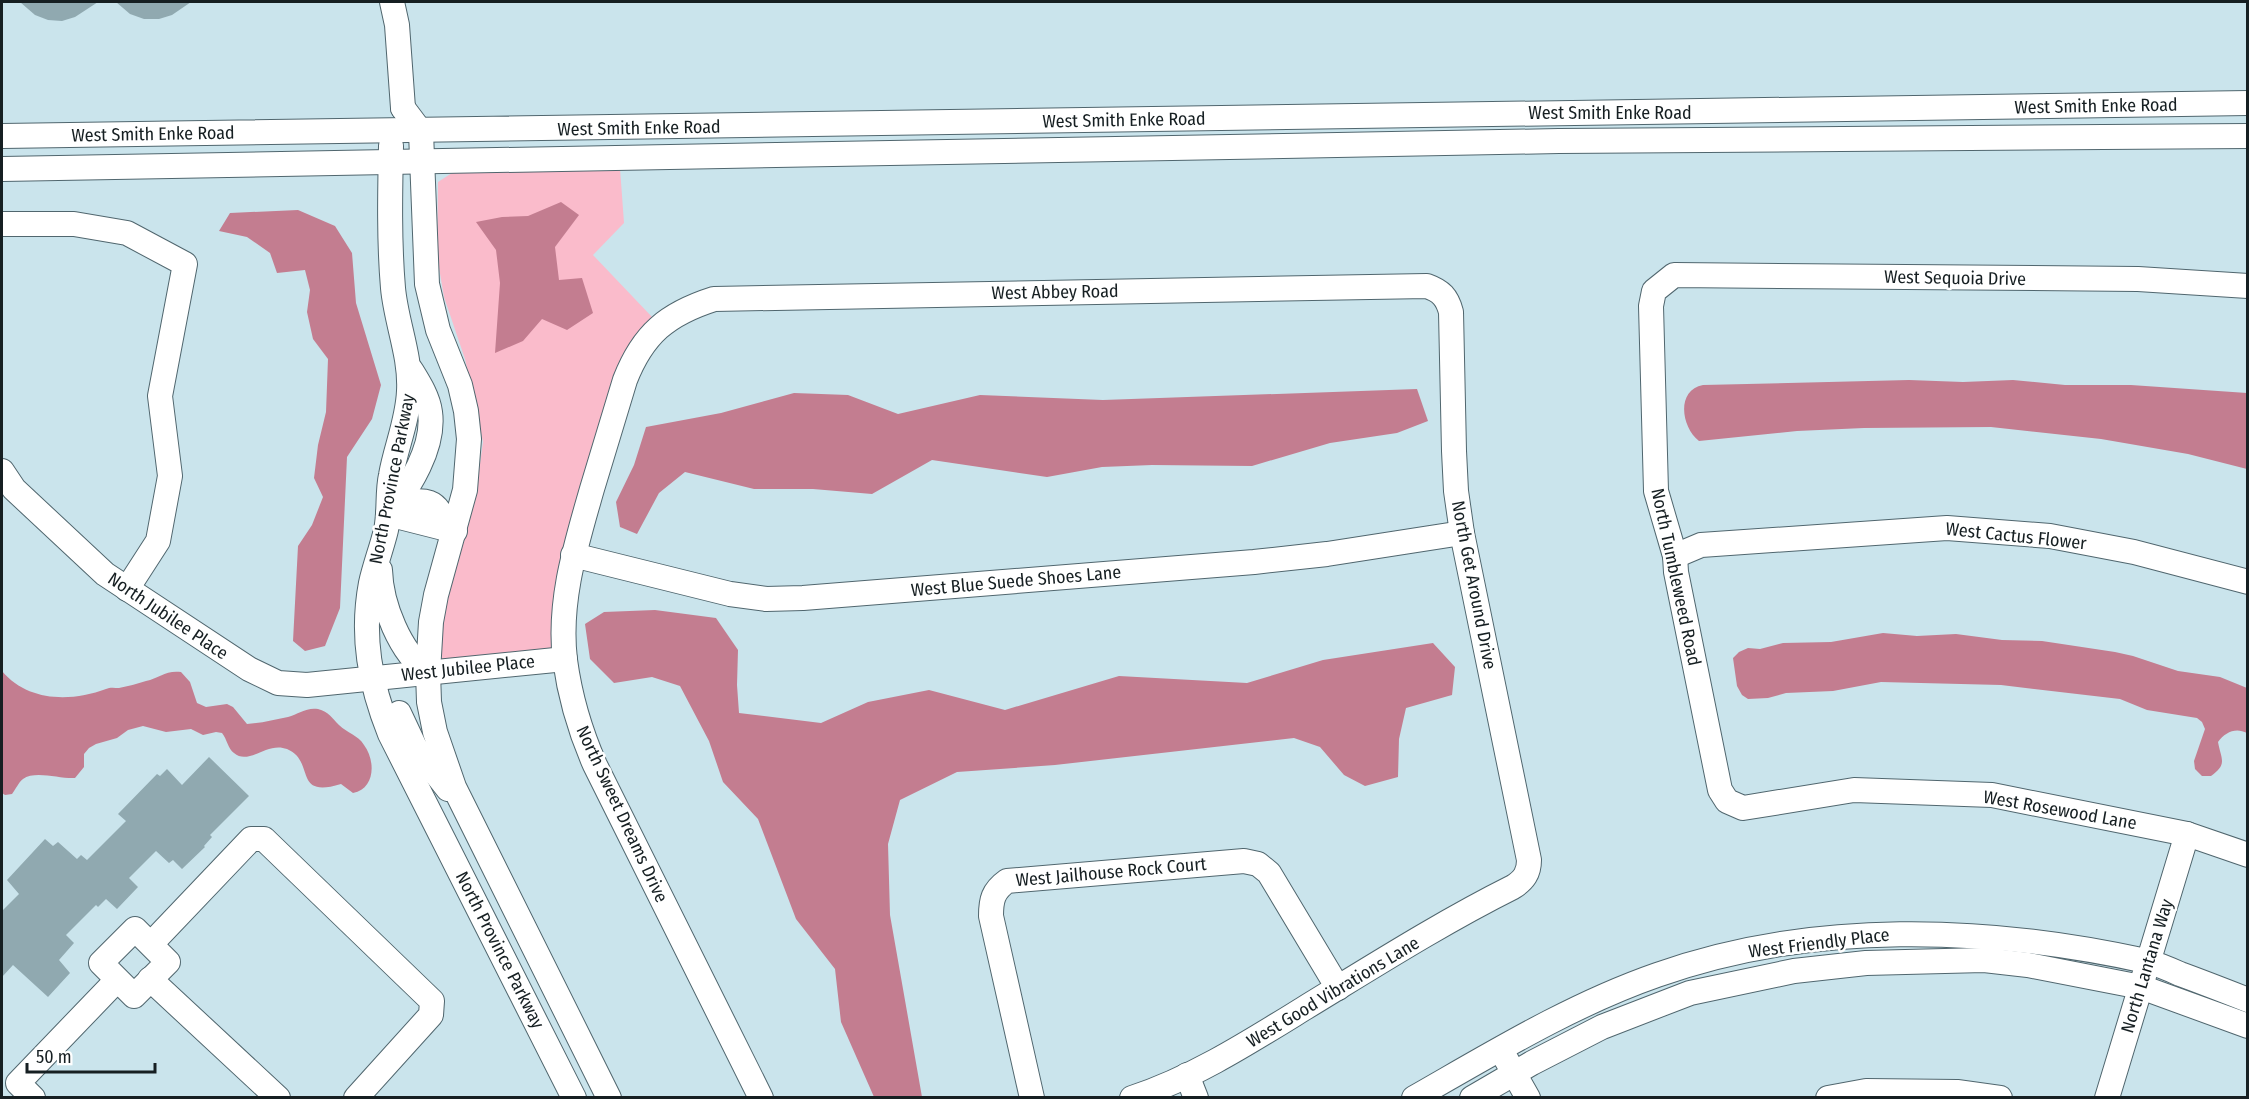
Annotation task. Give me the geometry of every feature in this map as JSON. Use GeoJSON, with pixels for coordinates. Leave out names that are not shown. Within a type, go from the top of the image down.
{"type":"FeatureCollection","features":[{"type":"Feature","properties":{"kind":"street"},"geometry":{"type":"LineString","coordinates":[[392,2],[397,25],[403,108],[422,132]]}},
{"type":"Feature","properties":{"kind":"street","name":"West Smith Enke Road"},"geometry":{"type":"LineString","coordinates":[[2,136],[422,132],[1647,111],[2247,104]]}},
{"type":"Feature","properties":{"kind":"street","name":"North Province Parkway"},"geometry":{"type":"LineString","coordinates":[[403,108],[391,131],[393,286],[396,315],[408,364],[410,390],[407,413],[391,474],[392,509],[371,583],[367,614],[367,648],[371,678],[379,706],[395,744],[574,1098]]}},
{"type":"Feature","properties":{"kind":"street","name":"North Province Parkway"},"geometry":{"type":"LineString","coordinates":[[422,132],[424,258],[427,284],[438,330],[460,385],[469,439],[465,490],[451,530],[431,621],[429,702],[443,760],[466,811],[609,1098]]}},
{"type":"Feature","properties":{"kind":"street","name":"West Smith Enke Road"},"geometry":{"type":"LineString","coordinates":[[2,169],[1622,140],[2247,136]]}},
{"type":"Feature","properties":{"kind":"street"},"geometry":{"type":"LineString","coordinates":[[2,224],[74,224],[127,233],[185,264],[160,396],[170,476],[158,541],[127,589]]}},
{"type":"Feature","properties":{"kind":"street","name":"West Sequoia Drive"},"geometry":{"type":"LineString","coordinates":[[1665,283],[1674,274],[2138,279],[2247,286]]}},
{"type":"Feature","properties":{"kind":"street","name":"North Tumbleweed Road"},"geometry":{"type":"LineString","coordinates":[[1665,283],[1654,291],[1652,306],[1656,491],[1675,556],[1676,572],[1720,790],[1727,801]]}},
{"type":"Feature","properties":{"kind":"street","name":"West Abbey Road"},"geometry":{"type":"LineString","coordinates":[[669,318],[690,306],[714,299],[739,297],[1427,286],[1444,294]]}},
{"type":"Feature","properties":{"kind":"street","name":"North Get Around Drive"},"geometry":{"type":"LineString","coordinates":[[1444,294],[1451,312],[1454,451],[1456,491],[1462,533],[1529,860],[1527,874]]}},
{"type":"Feature","properties":{"kind":"street","name":"North Sweet Dreams Drive"},"geometry":{"type":"LineString","coordinates":[[669,318],[649,336],[634,356],[625,380],[573,555],[564,629],[565,659],[581,734],[761,1098]]}},
{"type":"Feature","properties":{"kind":"street","name":"North Jubilee Place"},"geometry":{"type":"LineString","coordinates":[[2,471],[14,489],[105,574],[249,669],[278,683],[307,685],[371,678]]}},
{"type":"Feature","properties":{"kind":"street"},"geometry":{"type":"LineString","coordinates":[[392,509],[451,530]]}},
{"type":"Feature","properties":{"kind":"street","name":"West Cactus Flower"},"geometry":{"type":"LineString","coordinates":[[1675,556],[1701,545],[1947,528],[2050,536],[2124,550],[2247,582]]}},
{"type":"Feature","properties":{"kind":"street","name":"West Blue Suede Shoes Lane"},"geometry":{"type":"LineString","coordinates":[[573,555],[730,594],[766,598],[803,598],[1254,562],[1338,553],[1462,533]]}},
{"type":"Feature","properties":{"kind":"street"},"geometry":{"type":"LineString","coordinates":[[379,550],[380,575],[390,617],[408,655],[428,672]]}},
{"type":"Feature","properties":{"kind":"street","name":"West Jubilee Place"},"geometry":{"type":"LineString","coordinates":[[371,678],[565,659]]}},
{"type":"Feature","properties":{"kind":"street"},"geometry":{"type":"LineString","coordinates":[[371,678],[388,688],[415,747],[430,769],[466,811]]}},
{"type":"Feature","properties":{"kind":"street","name":"West Rosewood Lane"},"geometry":{"type":"LineString","coordinates":[[1727,801],[1743,808],[1854,790],[1992,795],[2187,834],[2247,855]]}},
{"type":"Feature","properties":{"kind":"street","name":"North Lantana Way"},"geometry":{"type":"LineString","coordinates":[[2107,1098],[2187,834]]}},
{"type":"Feature","properties":{"kind":"street"},"geometry":{"type":"LineString","coordinates":[[151,944],[251,839],[264,839],[432,1001],[431,1015],[356,1098]]}},
{"type":"Feature","properties":{"kind":"street","name":"West Jailhouse Rock Court"},"geometry":{"type":"LineString","coordinates":[[1032,1098],[992,916],[992,902],[996,889],[1006,881],[1244,861],[1258,864],[1269,873],[1338,988]]}},
{"type":"Feature","properties":{"kind":"street","name":"West Good Vibrations Lane"},"geometry":{"type":"LineString","coordinates":[[1132,1098],[1187,1075],[1242,1047],[1474,907],[1513,887],[1527,874]]}},
{"type":"Feature","properties":{"kind":"street"},"geometry":{"type":"LineString","coordinates":[[135,929],[168,962],[150,979],[134,996],[101,963],[135,929]]}},
{"type":"Feature","properties":{"kind":"street","name":"West Friendly Place"},"geometry":{"type":"LineString","coordinates":[[1414,1098],[1501,1048],[1596,999],[1658,975],[1730,954],[1809,940],[1893,933],[1986,937],[2063,947],[2148,961],[2247,1000]]}},
{"type":"Feature","properties":{"kind":"street","name":"West Friendly Place"},"geometry":{"type":"LineString","coordinates":[[1472,1098],[1602,1027],[1690,993],[1794,971],[1866,963],[1984,960],[2028,965],[2141,987],[2247,1026]]}},
{"type":"Feature","properties":{"kind":"street"},"geometry":{"type":"LineString","coordinates":[[150,979],[278,1098]]}},
{"type":"Feature","properties":{"kind":"street"},"geometry":{"type":"LineString","coordinates":[[33,1098],[18,1083],[117,980]]}},
{"type":"Feature","properties":{"kind":"street"},"geometry":{"type":"LineString","coordinates":[[1501,1048],[1528,1098]]}},
{"type":"Feature","properties":{"kind":"street"},"geometry":{"type":"LineString","coordinates":[[1187,1075],[1196,1098]]}},
{"type":"Feature","properties":{"kind":"street"},"geometry":{"type":"LineString","coordinates":[[1828,1098],[1866,1091],[2000,1098]]}},
{"type":"Feature","properties":{"kind":"shaded area"},"geometry":{"type":"Polygon","coordinates":[[[620,168],[624,223],[593,255],[653,318],[557,652],[442,659],[442,611],[476,492],[483,442],[465,359],[444,297],[437,256],[438,182],[452,173],[620,168]]]}},
{"type":"Feature","properties":{"kind":"shaded area"},"geometry":{"type":"Polygon","coordinates":[[[561,202],[579,215],[555,247],[559,280],[582,278],[593,313],[567,330],[542,319],[523,341],[495,353],[500,283],[496,250],[476,222],[502,217],[528,216],[561,202]]]}},
{"type":"Feature","properties":{"kind":"shaded area"},"geometry":{"type":"Polygon","coordinates":[[[298,210],[335,226],[352,253],[356,303],[381,385],[372,419],[347,457],[340,608],[325,646],[305,651],[293,641],[298,546],[312,525],[323,497],[314,478],[318,445],[326,412],[328,359],[313,339],[307,312],[310,290],[305,270],[277,273],[270,253],[247,237],[219,231],[230,213],[298,210]]]}},
{"type":"Feature","properties":{"kind":"shaded area"},"geometry":{"type":"Polygon","coordinates":[[[1909,380],[1963,382],[2013,380],[2065,385],[2131,385],[2247,393],[2247,469],[2188,454],[2101,439],[1991,427],[1797,431],[1699,441],[1688,427],[1685,418],[1685,401],[1688,394],[1694,388],[1703,385],[1909,380]]]}},
{"type":"Feature","properties":{"kind":"shaded area"},"geometry":{"type":"Polygon","coordinates":[[[1417,389],[1428,421],[1397,433],[1330,443],[1252,466],[1102,467],[1047,477],[932,460],[872,494],[813,489],[754,489],[685,472],[659,493],[637,534],[620,527],[616,502],[634,465],[646,427],[721,413],[794,393],[848,395],[898,414],[980,395],[1103,400],[1417,389]]]}},
{"type":"Feature","properties":{"kind":"shaded area"},"geometry":{"type":"Polygon","coordinates":[[[655,610],[716,618],[738,650],[739,713],[821,723],[868,702],[929,690],[1005,710],[1119,676],[1247,683],[1323,660],[1433,643],[1455,667],[1452,695],[1406,708],[1399,739],[1398,777],[1365,786],[1344,775],[1320,747],[1294,738],[1055,765],[957,772],[900,800],[888,844],[890,915],[922,1097],[874,1097],[841,1022],[835,969],[796,919],[758,819],[723,782],[709,741],[680,686],[652,677],[614,683],[590,659],[585,624],[604,612],[655,610]]]}},
{"type":"Feature","properties":{"kind":"shaded area"},"geometry":{"type":"Polygon","coordinates":[[[1883,633],[1917,636],[1956,634],[2002,640],[2042,641],[2115,652],[2178,671],[2220,677],[2247,688],[2247,733],[2235,731],[2221,738],[2218,742],[2222,757],[2220,768],[2211,776],[2202,776],[2195,769],[2194,761],[2205,729],[2202,722],[2197,718],[2147,710],[2120,699],[2001,685],[1881,682],[1833,691],[1786,693],[1768,698],[1748,699],[1742,695],[1737,686],[1733,658],[1748,648],[1760,649],[1783,643],[1831,642],[1883,633]]]}},
{"type":"Feature","properties":{"kind":"shaded area"},"geometry":{"type":"Polygon","coordinates":[[[2,671],[24,689],[37,694],[65,697],[119,688],[151,680],[167,673],[181,672],[190,682],[197,703],[206,707],[227,704],[233,707],[247,724],[288,717],[306,710],[322,710],[364,745],[372,766],[371,774],[366,786],[353,793],[341,784],[316,787],[306,777],[296,755],[287,749],[272,748],[246,757],[232,751],[222,733],[203,735],[191,729],[166,732],[143,726],[128,730],[117,738],[89,748],[84,754],[84,767],[75,778],[28,776],[21,781],[12,794],[5,795],[2,793],[2,671]]]}},
{"type":"Feature","properties":{"kind":"building"},"geometry":{"type":"Polygon","coordinates":[[[20,2],[98,2],[75,17],[62,21],[48,20],[35,15],[20,2]]]}},
{"type":"Feature","properties":{"kind":"building"},"geometry":{"type":"Polygon","coordinates":[[[116,2],[191,2],[172,15],[159,19],[144,19],[130,14],[116,2]]]}},
{"type":"Feature","properties":{"kind":"building"},"geometry":{"type":"Polygon","coordinates":[[[209,757],[249,796],[210,835],[212,837],[205,847],[182,869],[173,860],[169,863],[156,851],[129,878],[138,887],[117,909],[106,899],[98,907],[96,905],[66,935],[74,943],[59,960],[70,973],[48,997],[13,965],[2,977],[2,911],[19,894],[7,880],[45,839],[53,846],[58,842],[77,859],[81,855],[87,860],[126,821],[118,814],[157,774],[160,776],[167,769],[182,785],[209,757]]]}}]}
